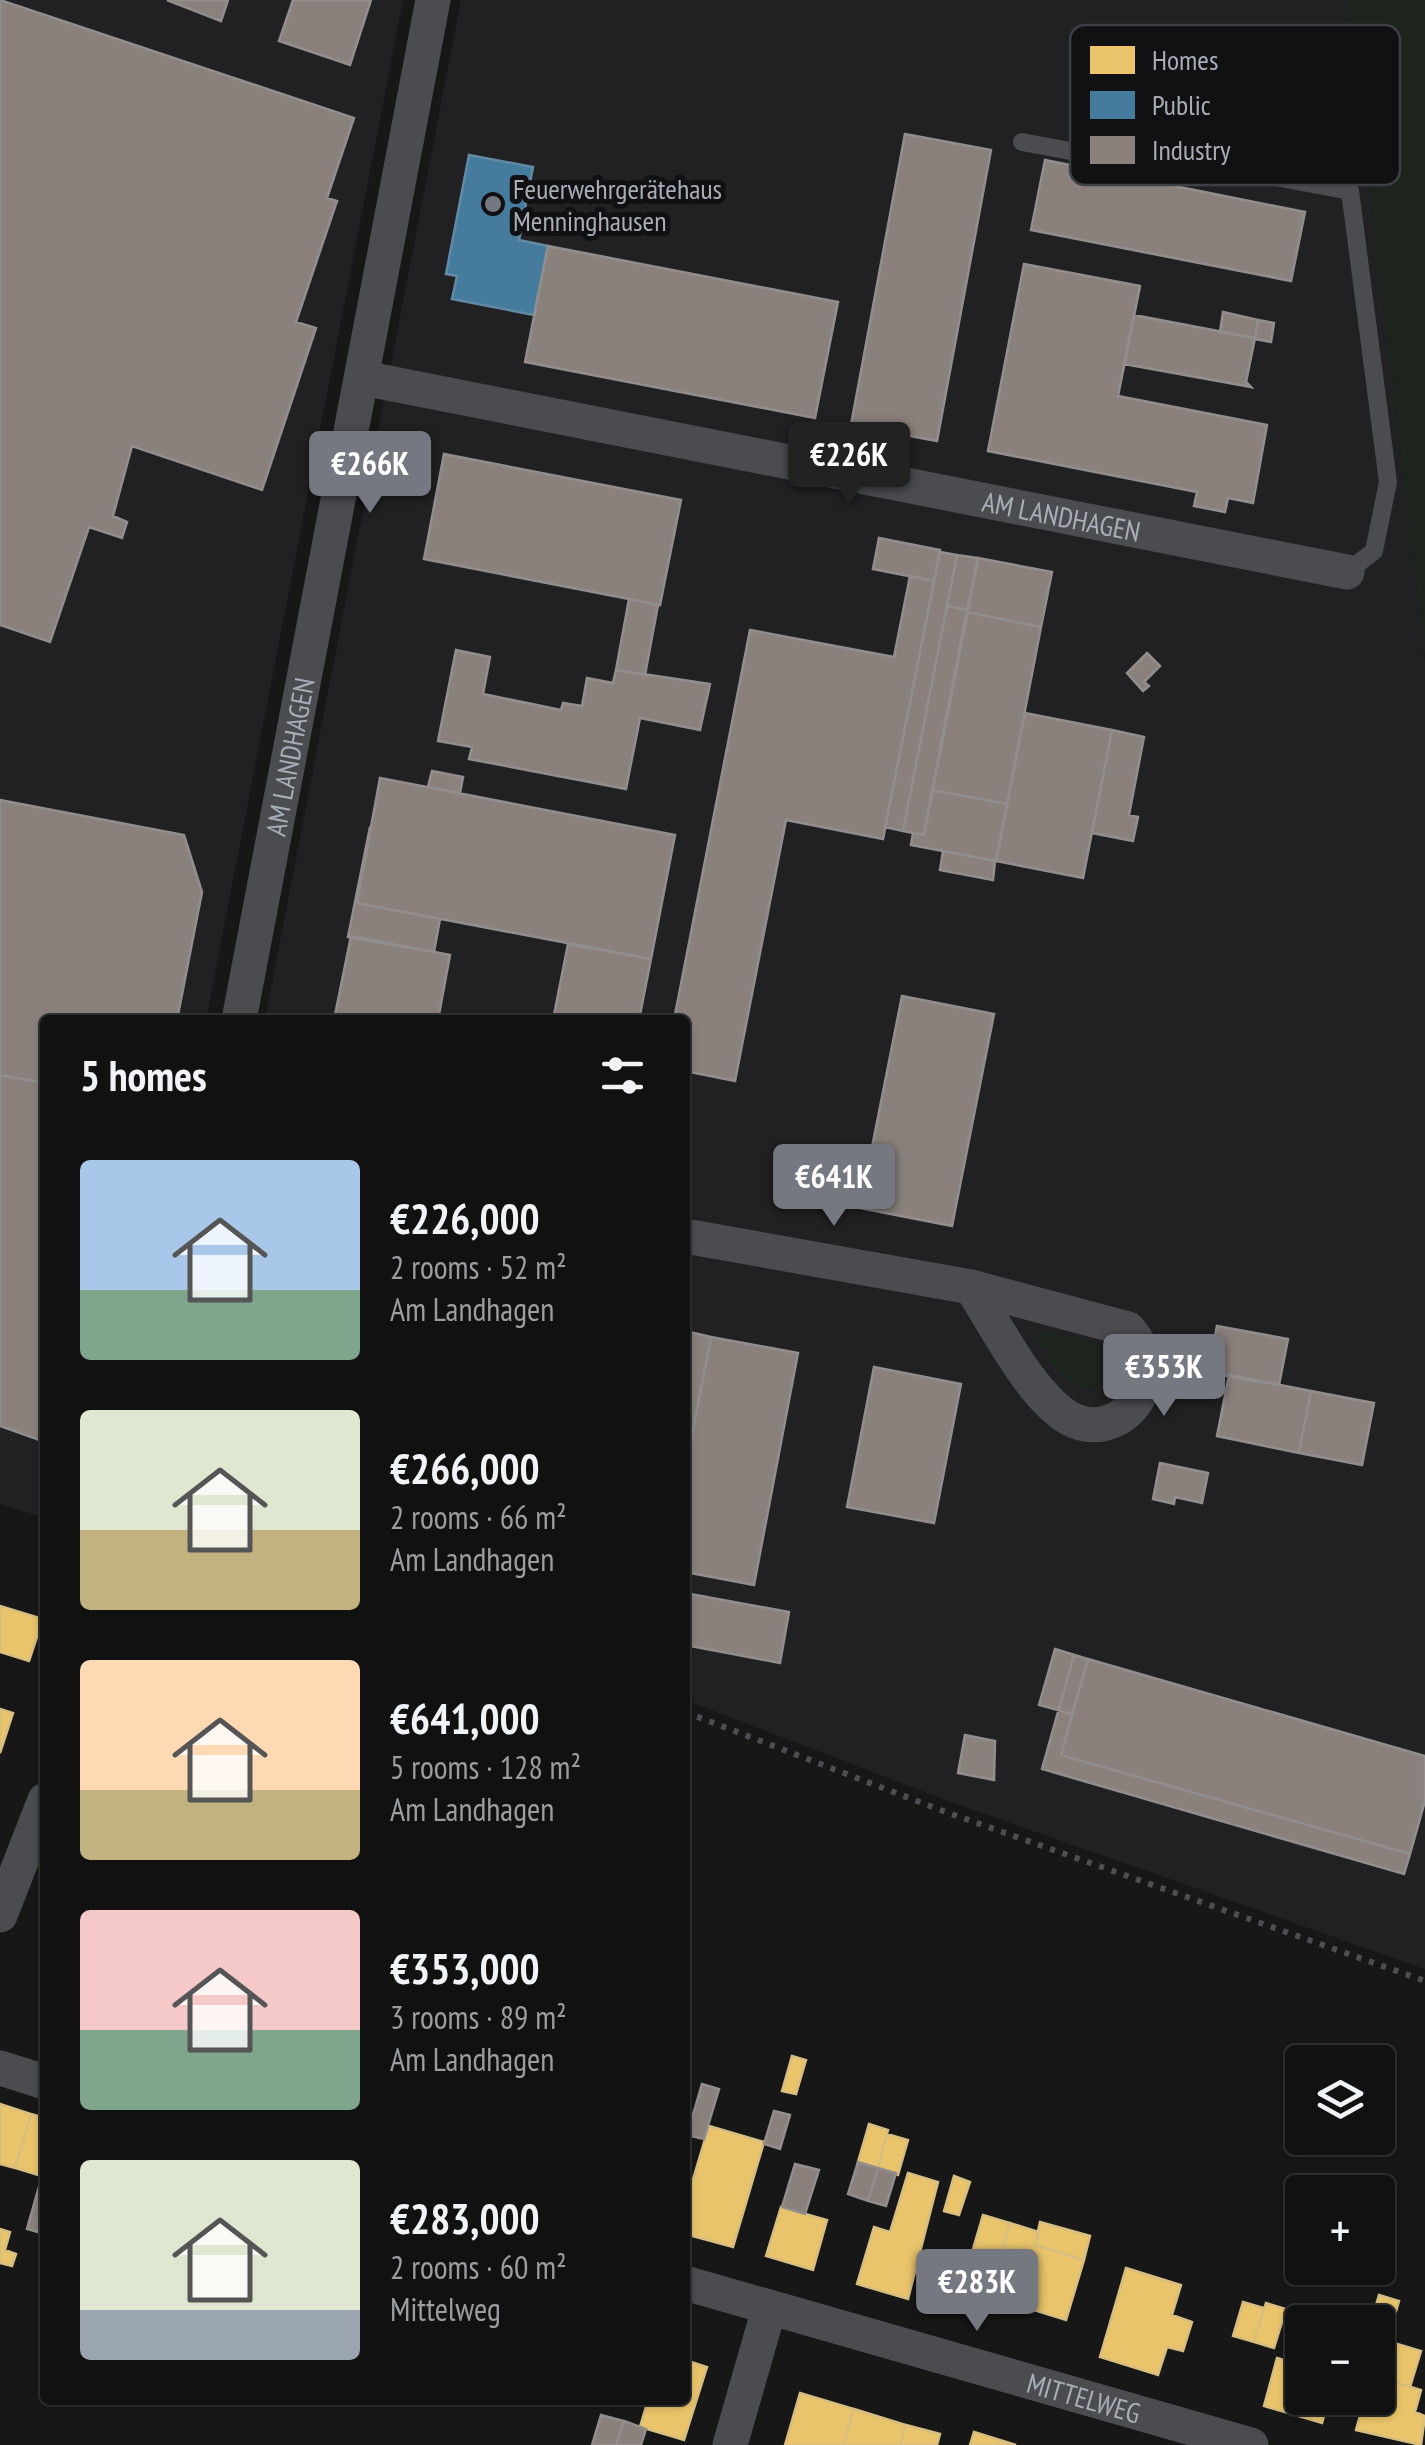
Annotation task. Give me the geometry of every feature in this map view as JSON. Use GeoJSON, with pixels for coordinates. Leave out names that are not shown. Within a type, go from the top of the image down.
{"type":"FeatureCollection","features":[{"type":"Feature","properties":{"kind":"street","name":"AM LANDHAGEN"},"geometry":{"type":"LineString","coordinates":[[240,1015],[433,0]]}},
{"type":"Feature","properties":{"kind":"street","name":"AM LANDHAGEN"},"geometry":{"type":"LineString","coordinates":[[363,378],[1347,572]]}},
{"type":"Feature","properties":{"kind":"street"},"geometry":{"type":"LineString","coordinates":[[690,1237],[971,1287],[1128,1328],[1146,1356],[1147,1374],[1136,1403],[1124,1416],[1106,1421],[1069,1418],[1044,1398],[971,1287]]}},
{"type":"Feature","properties":{"kind":"street"},"geometry":{"type":"LineString","coordinates":[[0,1916],[40,1813]]}},
{"type":"Feature","properties":{"kind":"street"},"geometry":{"type":"LineString","coordinates":[[0,2068],[40,2080]]}},
{"type":"Feature","properties":{"kind":"street","name":"MITTELWEG"},"geometry":{"type":"LineString","coordinates":[[690,2285],[1251,2445]]}},
{"type":"Feature","properties":{"kind":"street"},"geometry":{"type":"LineString","coordinates":[[730,2445],[769,2309]]}},
{"type":"Feature","properties":{"kind":"lane"},"geometry":{"type":"LineString","coordinates":[[1022,142],[1070,150]]}},
{"type":"Feature","properties":{"kind":"lane"},"geometry":{"type":"LineString","coordinates":[[1314,185],[1350,192],[1388,482],[1374,551],[1347,572]]}},
{"type":"Feature","properties":{"kind":"path"},"geometry":{"type":"LineString","coordinates":[[690,1714],[961,1817],[1425,1981]]}},
{"type":"Feature","properties":{"kind":"shaded area"},"geometry":{"type":"Polygon","coordinates":[[[0,0],[403,0],[207,1015],[40,1015],[40,1516],[0,1504],[0,0]]]}},
{"type":"Feature","properties":{"kind":"shaded area"},"geometry":{"type":"Polygon","coordinates":[[[461,0],[1347,0],[1350,25],[1070,25],[1070,185],[1369,185],[1425,659],[1425,1969],[948,1801],[690,1702],[690,1015],[266,1015],[461,0]]]}},
{"type":"Feature","properties":{"kind":"shaded area"},"geometry":{"type":"Polygon","coordinates":[[[1347,0],[1425,0],[1425,659],[1369,185],[1400,185],[1400,25],[1350,25],[1347,0]]]}},
{"type":"Feature","properties":{"kind":"shaded area"},"geometry":{"type":"Polygon","coordinates":[[[1044,1331],[1106,1344],[1118,1359],[1113,1380],[1102,1388],[1090,1389],[1068,1379],[1036,1339],[1044,1331]]]}},
{"type":"Feature","properties":{"kind":"building: Homes"},"geometry":{"type":"Polygon","coordinates":[[[0,1606],[40,1618],[29,1661],[0,1652],[0,1606]]]}},
{"type":"Feature","properties":{"kind":"building: Homes"},"geometry":{"type":"Polygon","coordinates":[[[0,1709],[13,1713],[0,1753],[0,1709]]]}},
{"type":"Feature","properties":{"kind":"building: Homes"},"geometry":{"type":"Polygon","coordinates":[[[792,2056],[806,2060],[796,2094],[782,2091],[792,2056]]]}},
{"type":"Feature","properties":{"kind":"building: Homes"},"geometry":{"type":"Polygon","coordinates":[[[0,2104],[31,2114],[15,2168],[0,2164],[0,2104]]]}},
{"type":"Feature","properties":{"kind":"building: Homes"},"geometry":{"type":"Polygon","coordinates":[[[31,2114],[40,2117],[40,2176],[15,2168],[31,2114]]]}},
{"type":"Feature","properties":{"kind":"building: Homes"},"geometry":{"type":"Polygon","coordinates":[[[869,2124],[888,2130],[878,2168],[858,2162],[869,2124]]]}},
{"type":"Feature","properties":{"kind":"building: Homes"},"geometry":{"type":"Polygon","coordinates":[[[709,2126],[764,2142],[733,2247],[690,2235],[690,2189],[709,2126]]]}},
{"type":"Feature","properties":{"kind":"building: Homes"},"geometry":{"type":"Polygon","coordinates":[[[887,2134],[908,2140],[898,2175],[878,2168],[887,2134]]]}},
{"type":"Feature","properties":{"kind":"building: Homes"},"geometry":{"type":"Polygon","coordinates":[[[908,2173],[938,2182],[908,2299],[857,2284],[874,2227],[890,2232],[908,2173]]]}},
{"type":"Feature","properties":{"kind":"building: Homes"},"geometry":{"type":"Polygon","coordinates":[[[954,2176],[970,2182],[959,2215],[944,2211],[954,2176]]]}},
{"type":"Feature","properties":{"kind":"building: Homes"},"geometry":{"type":"Polygon","coordinates":[[[781,2207],[827,2220],[813,2270],[766,2256],[781,2207]]]}},
{"type":"Feature","properties":{"kind":"building: Homes"},"geometry":{"type":"Polygon","coordinates":[[[983,2215],[1010,2223],[998,2264],[971,2256],[983,2215]]]}},
{"type":"Feature","properties":{"kind":"building: Homes"},"geometry":{"type":"Polygon","coordinates":[[[1040,2222],[1090,2236],[1084,2260],[1035,2245],[1040,2222]]]}},
{"type":"Feature","properties":{"kind":"building: Homes"},"geometry":{"type":"Polygon","coordinates":[[[1010,2223],[1039,2232],[1035,2245],[1084,2260],[1066,2320],[989,2296],[1010,2223]]]}},
{"type":"Feature","properties":{"kind":"building: Homes"},"geometry":{"type":"Polygon","coordinates":[[[0,2229],[10,2232],[5,2250],[16,2254],[12,2266],[0,2263],[0,2229]]]}},
{"type":"Feature","properties":{"kind":"building: Homes"},"geometry":{"type":"Polygon","coordinates":[[[1126,2268],[1181,2285],[1172,2315],[1192,2322],[1183,2351],[1167,2347],[1158,2375],[1100,2357],[1126,2268]]]}},
{"type":"Feature","properties":{"kind":"building: Homes"},"geometry":{"type":"Polygon","coordinates":[[[1379,2295],[1399,2301],[1395,2315],[1395,2305],[1376,2305],[1379,2295]]]}},
{"type":"Feature","properties":{"kind":"building: Homes"},"geometry":{"type":"Polygon","coordinates":[[[1243,2302],[1264,2308],[1254,2342],[1233,2336],[1243,2302]]]}},
{"type":"Feature","properties":{"kind":"building: Homes"},"geometry":{"type":"Polygon","coordinates":[[[1266,2303],[1285,2309],[1274,2348],[1254,2342],[1266,2303]]]}},
{"type":"Feature","properties":{"kind":"building: Homes"},"geometry":{"type":"Polygon","coordinates":[[[1395,2343],[1421,2351],[1410,2387],[1395,2383],[1395,2343]]]}},
{"type":"Feature","properties":{"kind":"building: Homes"},"geometry":{"type":"Polygon","coordinates":[[[1277,2358],[1285,2360],[1285,2412],[1264,2406],[1277,2358]]]}},
{"type":"Feature","properties":{"kind":"building: Homes"},"geometry":{"type":"Polygon","coordinates":[[[690,2362],[707,2367],[684,2440],[640,2427],[647,2405],[690,2405],[690,2362]]]}},
{"type":"Feature","properties":{"kind":"building: Homes"},"geometry":{"type":"Polygon","coordinates":[[[1395,2382],[1421,2390],[1415,2412],[1425,2416],[1421,2445],[1356,2430],[1360,2415],[1395,2415],[1395,2382]]]}},
{"type":"Feature","properties":{"kind":"building: Homes"},"geometry":{"type":"Polygon","coordinates":[[[800,2393],[854,2409],[843,2445],[785,2445],[800,2393]]]}},
{"type":"Feature","properties":{"kind":"building: Homes"},"geometry":{"type":"Polygon","coordinates":[[[854,2409],[906,2425],[900,2445],[843,2445],[854,2409]]]}},
{"type":"Feature","properties":{"kind":"building: Homes"},"geometry":{"type":"Polygon","coordinates":[[[1295,2415],[1324,2415],[1322,2423],[1295,2415]]]}},
{"type":"Feature","properties":{"kind":"building: Homes"},"geometry":{"type":"Polygon","coordinates":[[[906,2425],[940,2434],[937,2445],[900,2445],[906,2425]]]}},
{"type":"Feature","properties":{"kind":"building: Homes"},"geometry":{"type":"Polygon","coordinates":[[[974,2432],[1016,2445],[970,2445],[974,2432]]]}},
{"type":"Feature","properties":{"kind":"building: Public","name":"Feuerwehrgerätehaus Menninghausen"},"geometry":{"type":"Polygon","coordinates":[[[469,155],[533,167],[519,240],[548,246],[534,315],[452,299],[457,276],[446,274],[469,155]]]}},
{"type":"Feature","properties":{"kind":"building: Industry"},"geometry":{"type":"Polygon","coordinates":[[[0,0],[354,118],[327,198],[337,201],[296,322],[316,328],[262,490],[132,446],[113,516],[127,522],[122,538],[89,527],[50,642],[0,625],[0,0]]]}},
{"type":"Feature","properties":{"kind":"building: Industry"},"geometry":{"type":"Polygon","coordinates":[[[167,0],[228,0],[221,21],[167,0]]]}},
{"type":"Feature","properties":{"kind":"building: Industry"},"geometry":{"type":"Polygon","coordinates":[[[293,0],[371,0],[350,65],[279,41],[293,0]]]}},
{"type":"Feature","properties":{"kind":"building: Industry"},"geometry":{"type":"Polygon","coordinates":[[[905,134],[991,150],[937,441],[851,425],[905,134]]]}},
{"type":"Feature","properties":{"kind":"building: Industry"},"geometry":{"type":"Polygon","coordinates":[[[1045,160],[1070,165],[1070,185],[1170,185],[1305,212],[1291,281],[1031,230],[1045,160]]]}},
{"type":"Feature","properties":{"kind":"building: Industry"},"geometry":{"type":"Polygon","coordinates":[[[548,246],[838,302],[815,418],[525,362],[548,246]]]}},
{"type":"Feature","properties":{"kind":"building: Industry"},"geometry":{"type":"Polygon","coordinates":[[[1024,264],[1140,286],[1118,396],[1267,425],[1253,503],[1228,498],[1225,512],[1194,506],[1197,492],[988,451],[1024,264]]]}},
{"type":"Feature","properties":{"kind":"building: Industry"},"geometry":{"type":"Polygon","coordinates":[[[1223,312],[1258,320],[1255,338],[1220,332],[1223,312]]]}},
{"type":"Feature","properties":{"kind":"building: Industry"},"geometry":{"type":"Polygon","coordinates":[[[1134,315],[1255,338],[1246,382],[1251,387],[1124,364],[1134,315]]]}},
{"type":"Feature","properties":{"kind":"building: Industry"},"geometry":{"type":"Polygon","coordinates":[[[1258,320],[1274,323],[1271,342],[1255,339],[1258,320]]]}},
{"type":"Feature","properties":{"kind":"building: Industry"},"geometry":{"type":"Polygon","coordinates":[[[444,454],[681,500],[660,605],[424,559],[444,454]]]}},
{"type":"Feature","properties":{"kind":"building: Industry"},"geometry":{"type":"Polygon","coordinates":[[[879,538],[940,550],[934,581],[873,569],[879,538]]]}},
{"type":"Feature","properties":{"kind":"building: Industry"},"geometry":{"type":"Polygon","coordinates":[[[940,552],[957,555],[903,831],[885,827],[940,552]]]}},
{"type":"Feature","properties":{"kind":"building: Industry"},"geometry":{"type":"Polygon","coordinates":[[[957,555],[978,558],[968,610],[947,606],[957,555]]]}},
{"type":"Feature","properties":{"kind":"building: Industry"},"geometry":{"type":"Polygon","coordinates":[[[978,558],[1052,572],[1041,627],[967,612],[978,558]]]}},
{"type":"Feature","properties":{"kind":"building: Industry"},"geometry":{"type":"Polygon","coordinates":[[[910,576],[934,581],[883,839],[786,820],[735,1081],[690,1072],[690,1015],[675,1015],[750,630],[894,657],[910,576]]]}},
{"type":"Feature","properties":{"kind":"building: Industry"},"geometry":{"type":"Polygon","coordinates":[[[629,599],[658,605],[645,675],[616,670],[629,599]]]}},
{"type":"Feature","properties":{"kind":"building: Industry"},"geometry":{"type":"Polygon","coordinates":[[[947,606],[968,610],[924,835],[903,831],[947,606]]]}},
{"type":"Feature","properties":{"kind":"building: Industry"},"geometry":{"type":"Polygon","coordinates":[[[967,612],[1041,627],[1007,804],[932,790],[967,612]]]}},
{"type":"Feature","properties":{"kind":"building: Industry"},"geometry":{"type":"Polygon","coordinates":[[[456,650],[490,657],[483,694],[561,710],[563,703],[582,706],[587,678],[613,683],[616,670],[710,684],[700,730],[640,718],[626,789],[469,759],[472,747],[438,741],[456,650]]]}},
{"type":"Feature","properties":{"kind":"building: Industry"},"geometry":{"type":"Polygon","coordinates":[[[1147,653],[1160,666],[1144,682],[1149,686],[1143,691],[1127,673],[1147,653]]]}},
{"type":"Feature","properties":{"kind":"building: Industry"},"geometry":{"type":"Polygon","coordinates":[[[1025,713],[1112,730],[1083,878],[996,861],[1025,713]]]}},
{"type":"Feature","properties":{"kind":"building: Industry"},"geometry":{"type":"Polygon","coordinates":[[[1112,730],[1144,737],[1129,815],[1138,817],[1133,841],[1092,833],[1112,730]]]}},
{"type":"Feature","properties":{"kind":"building: Industry"},"geometry":{"type":"Polygon","coordinates":[[[432,771],[463,777],[460,793],[428,787],[432,771]]]}},
{"type":"Feature","properties":{"kind":"building: Industry"},"geometry":{"type":"Polygon","coordinates":[[[380,778],[675,835],[651,959],[357,903],[380,778]]]}},
{"type":"Feature","properties":{"kind":"building: Industry"},"geometry":{"type":"Polygon","coordinates":[[[932,790],[1007,804],[996,861],[911,845],[913,833],[924,835],[932,790]]]}},
{"type":"Feature","properties":{"kind":"building: Industry"},"geometry":{"type":"Polygon","coordinates":[[[0,800],[184,835],[202,892],[178,1015],[40,1015],[40,1082],[0,1075],[0,800]]]}},
{"type":"Feature","properties":{"kind":"building: Industry"},"geometry":{"type":"Polygon","coordinates":[[[370,827],[357,903],[440,919],[434,952],[348,937],[370,827]]]}},
{"type":"Feature","properties":{"kind":"building: Industry"},"geometry":{"type":"Polygon","coordinates":[[[943,851],[995,861],[993,880],[940,870],[943,851]]]}},
{"type":"Feature","properties":{"kind":"building: Industry"},"geometry":{"type":"Polygon","coordinates":[[[351,936],[450,955],[439,1015],[335,1015],[351,936]]]}},
{"type":"Feature","properties":{"kind":"building: Industry"},"geometry":{"type":"Polygon","coordinates":[[[568,944],[651,959],[640,1015],[554,1015],[568,944]]]}},
{"type":"Feature","properties":{"kind":"building: Industry"},"geometry":{"type":"Polygon","coordinates":[[[902,996],[994,1014],[952,1226],[860,1208],[902,996]]]}},
{"type":"Feature","properties":{"kind":"building: Industry"},"geometry":{"type":"Polygon","coordinates":[[[0,1075],[40,1082],[40,1440],[0,1426],[0,1075]]]}},
{"type":"Feature","properties":{"kind":"building: Industry"},"geometry":{"type":"Polygon","coordinates":[[[1217,1326],[1288,1339],[1279,1385],[1208,1373],[1217,1326]]]}},
{"type":"Feature","properties":{"kind":"building: Industry"},"geometry":{"type":"Polygon","coordinates":[[[690,1332],[711,1337],[690,1446],[690,1332]]]}},
{"type":"Feature","properties":{"kind":"building: Industry"},"geometry":{"type":"Polygon","coordinates":[[[711,1337],[798,1353],[754,1585],[690,1573],[690,1446],[711,1337]]]}},
{"type":"Feature","properties":{"kind":"building: Industry"},"geometry":{"type":"Polygon","coordinates":[[[874,1367],[961,1384],[934,1523],[847,1507],[874,1367]]]}},
{"type":"Feature","properties":{"kind":"building: Industry"},"geometry":{"type":"Polygon","coordinates":[[[1229,1375],[1311,1391],[1299,1453],[1217,1436],[1229,1375]]]}},
{"type":"Feature","properties":{"kind":"building: Industry"},"geometry":{"type":"Polygon","coordinates":[[[1311,1391],[1374,1403],[1362,1465],[1299,1453],[1311,1391]]]}},
{"type":"Feature","properties":{"kind":"building: Industry"},"geometry":{"type":"Polygon","coordinates":[[[1160,1463],[1208,1473],[1202,1503],[1175,1497],[1174,1504],[1153,1499],[1160,1463]]]}},
{"type":"Feature","properties":{"kind":"building: Industry"},"geometry":{"type":"Polygon","coordinates":[[[690,1594],[789,1612],[780,1663],[690,1646],[690,1594]]]}},
{"type":"Feature","properties":{"kind":"building: Industry"},"geometry":{"type":"Polygon","coordinates":[[[1055,1649],[1088,1659],[1072,1714],[1039,1705],[1055,1649]]]}},
{"type":"Feature","properties":{"kind":"building: Industry"},"geometry":{"type":"Polygon","coordinates":[[[1074,1655],[1088,1659],[1061,1755],[1410,1854],[1404,1874],[1042,1769],[1074,1655]]]}},
{"type":"Feature","properties":{"kind":"building: Industry"},"geometry":{"type":"Polygon","coordinates":[[[1088,1659],[1425,1756],[1425,1801],[1410,1854],[1061,1755],[1088,1659]]]}},
{"type":"Feature","properties":{"kind":"building: Industry"},"geometry":{"type":"Polygon","coordinates":[[[965,1735],[995,1741],[994,1780],[958,1773],[965,1735]]]}},
{"type":"Feature","properties":{"kind":"building: Industry"},"geometry":{"type":"Polygon","coordinates":[[[702,2084],[719,2089],[704,2139],[690,2136],[702,2084]]]}},
{"type":"Feature","properties":{"kind":"building: Industry"},"geometry":{"type":"Polygon","coordinates":[[[774,2111],[790,2115],[780,2149],[764,2144],[774,2111]]]}},
{"type":"Feature","properties":{"kind":"building: Industry"},"geometry":{"type":"Polygon","coordinates":[[[858,2162],[878,2168],[868,2201],[848,2194],[858,2162]]]}},
{"type":"Feature","properties":{"kind":"building: Industry"},"geometry":{"type":"Polygon","coordinates":[[[795,2164],[819,2170],[805,2214],[782,2207],[795,2164]]]}},
{"type":"Feature","properties":{"kind":"building: Industry"},"geometry":{"type":"Polygon","coordinates":[[[878,2168],[896,2173],[886,2206],[868,2201],[878,2168]]]}},
{"type":"Feature","properties":{"kind":"building: Industry"},"geometry":{"type":"Polygon","coordinates":[[[40,2183],[40,2233],[27,2229],[40,2183]]]}},
{"type":"Feature","properties":{"kind":"building: Industry"},"geometry":{"type":"Polygon","coordinates":[[[601,2415],[624,2421],[616,2445],[592,2445],[601,2415]]]}},
{"type":"Feature","properties":{"kind":"building: Industry"},"geometry":{"type":"Polygon","coordinates":[[[624,2421],[646,2429],[641,2445],[616,2445],[624,2421]]]}},
{"type":"Feature","properties":{"kind":"place","name":"Feuerwehrgerätehaus Menninghausen"},"geometry":{"type":"Point","coordinates":[493,204]}}]}
